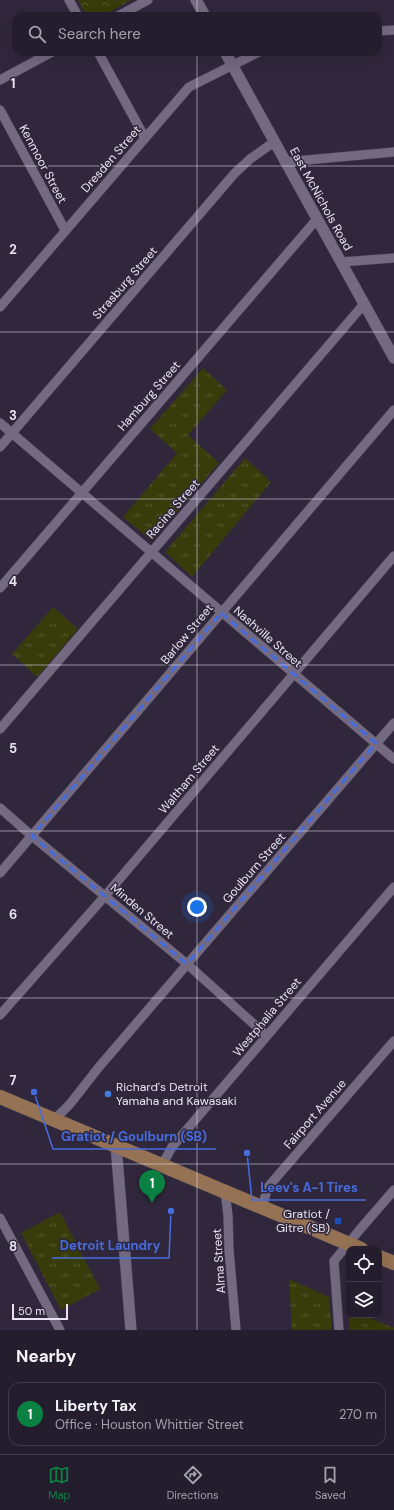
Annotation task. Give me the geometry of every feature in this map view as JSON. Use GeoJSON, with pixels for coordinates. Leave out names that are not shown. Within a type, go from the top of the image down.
{"type":"FeatureCollection","features":[{"type":"Feature","properties":{"kind":"main road"},"geometry":{"type":"LineString","coordinates":[[0,1097],[355,1246]]}},
{"type":"Feature","properties":{"kind":"main road"},"geometry":{"type":"LineString","coordinates":[[382,1257],[394,1263]]}},
{"type":"Feature","properties":{"kind":"street"},"geometry":{"type":"LineString","coordinates":[[69,0],[76,12]]}},
{"type":"Feature","properties":{"kind":"street"},"geometry":{"type":"LineString","coordinates":[[126,12],[148,0]]}},
{"type":"Feature","properties":{"kind":"street"},"geometry":{"type":"LineString","coordinates":[[196,0],[203,12]]}},
{"type":"Feature","properties":{"kind":"street"},"geometry":{"type":"LineString","coordinates":[[382,31],[394,30]]}},
{"type":"Feature","properties":{"kind":"street"},"geometry":{"type":"LineString","coordinates":[[0,80],[45,56]]}},
{"type":"Feature","properties":{"kind":"street"},"geometry":{"type":"LineString","coordinates":[[100,56],[145,138]]}},
{"type":"Feature","properties":{"kind":"street","name":"East McNichols Road"},"geometry":{"type":"LineString","coordinates":[[227,56],[394,358]]}},
{"type":"Feature","properties":{"kind":"street","name":"Dresden Street"},"geometry":{"type":"LineString","coordinates":[[0,307],[189,87],[252,56]]}},
{"type":"Feature","properties":{"kind":"street","name":"Kenmoor Street"},"geometry":{"type":"LineString","coordinates":[[0,110],[66,230]]}},
{"type":"Feature","properties":{"kind":"street","name":"Strasburg Street"},"geometry":{"type":"LineString","coordinates":[[0,447],[234,174],[250,159],[274,142]]}},
{"type":"Feature","properties":{"kind":"street"},"geometry":{"type":"LineString","coordinates":[[285,162],[394,152]]}},
{"type":"Feature","properties":{"kind":"street","name":"Hamburg Street"},"geometry":{"type":"LineString","coordinates":[[0,588],[317,219]]}},
{"type":"Feature","properties":{"kind":"street"},"geometry":{"type":"LineString","coordinates":[[341,262],[394,258]]}},
{"type":"Feature","properties":{"kind":"street","name":"Racine Street"},"geometry":{"type":"LineString","coordinates":[[0,729],[364,304]]}},
{"type":"Feature","properties":{"kind":"street","name":"Barlow Street"},"geometry":{"type":"LineString","coordinates":[[0,873],[394,410]]}},
{"type":"Feature","properties":{"kind":"street","name":"Nashville Street"},"geometry":{"type":"LineString","coordinates":[[0,423],[394,759]]}},
{"type":"Feature","properties":{"kind":"street","name":"Waltham Street"},"geometry":{"type":"LineString","coordinates":[[0,1015],[105,896],[394,556]]}},
{"type":"Feature","properties":{"kind":"street","name":"Goulburn Street"},"geometry":{"type":"LineString","coordinates":[[54,1120],[70,1104],[99,1067],[394,723]]}},
{"type":"Feature","properties":{"kind":"street","name":"Minden Street"},"geometry":{"type":"LineString","coordinates":[[0,808],[187,964],[266,1036]]}},
{"type":"Feature","properties":{"kind":"street","name":"Westphalia Street"},"geometry":{"type":"LineString","coordinates":[[162,1165],[172,1146],[394,887]]}},
{"type":"Feature","properties":{"kind":"street","name":"Fairport Avenue"},"geometry":{"type":"LineString","coordinates":[[262,1207],[268,1187],[394,1041]]}},
{"type":"Feature","properties":{"kind":"street"},"geometry":{"type":"LineString","coordinates":[[116,1146],[131,1330]]}},
{"type":"Feature","properties":{"kind":"street"},"geometry":{"type":"LineString","coordinates":[[355,1246],[394,1190]]}},
{"type":"Feature","properties":{"kind":"street","name":"Alma Street"},"geometry":{"type":"LineString","coordinates":[[224,1191],[228,1216],[229,1250],[236,1330]]}},
{"type":"Feature","properties":{"kind":"street"},"geometry":{"type":"LineString","coordinates":[[0,1218],[60,1330]]}},
{"type":"Feature","properties":{"kind":"street"},"geometry":{"type":"LineString","coordinates":[[338,1330],[334,1261],[346,1252]]}},
{"type":"Feature","properties":{"kind":"highlighted area"},"geometry":{"type":"Polygon","coordinates":[[[221,613],[376,743],[187,964],[32,836],[221,613]]]}},
{"type":"Feature","properties":{"kind":"green space"},"geometry":{"type":"Polygon","coordinates":[[[78,0],[131,0],[109,12],[84,12],[78,0]]]}},
{"type":"Feature","properties":{"kind":"green space"},"geometry":{"type":"Polygon","coordinates":[[[203,368],[227,390],[188,435],[219,463],[152,541],[123,517],[177,453],[150,429],[203,368]]]}},
{"type":"Feature","properties":{"kind":"green space"},"geometry":{"type":"Polygon","coordinates":[[[245,458],[271,482],[192,577],[165,552],[245,458]]]}},
{"type":"Feature","properties":{"kind":"green space"},"geometry":{"type":"Polygon","coordinates":[[[53,607],[78,629],[37,677],[12,654],[53,607]]]}},
{"type":"Feature","properties":{"kind":"green space"},"geometry":{"type":"Polygon","coordinates":[[[60,1212],[100,1289],[61,1310],[21,1233],[60,1212]]]}},
{"type":"Feature","properties":{"kind":"green space"},"geometry":{"type":"Polygon","coordinates":[[[289,1279],[329,1297],[332,1330],[292,1330],[289,1279]]]}},
{"type":"Feature","properties":{"kind":"green space"},"geometry":{"type":"Polygon","coordinates":[[[349,1318],[369,1318],[394,1328],[394,1330],[350,1330],[349,1318]]]}},
{"type":"Feature","properties":{"kind":"place","name":"Gratiot / Goulburn (SB)"},"geometry":{"type":"Point","coordinates":[34,1092]}},
{"type":"Feature","properties":{"kind":"place","name":"Richard's Detroit Yamaha and Kawasaki"},"geometry":{"type":"Point","coordinates":[108,1094]}},
{"type":"Feature","properties":{"kind":"place","name":"Leev's A-1 Tires"},"geometry":{"type":"Point","coordinates":[247,1153]}},
{"type":"Feature","properties":{"kind":"place","name":"Liberty Tax"},"geometry":{"type":"Point","coordinates":[152,1203]}},
{"type":"Feature","properties":{"kind":"place","name":"Detroit Laundry"},"geometry":{"type":"Point","coordinates":[171,1211]}},
{"type":"Feature","properties":{"kind":"place","name":"Gratiot / Gitre (SB)"},"geometry":{"type":"Point","coordinates":[338,1221]}}]}
